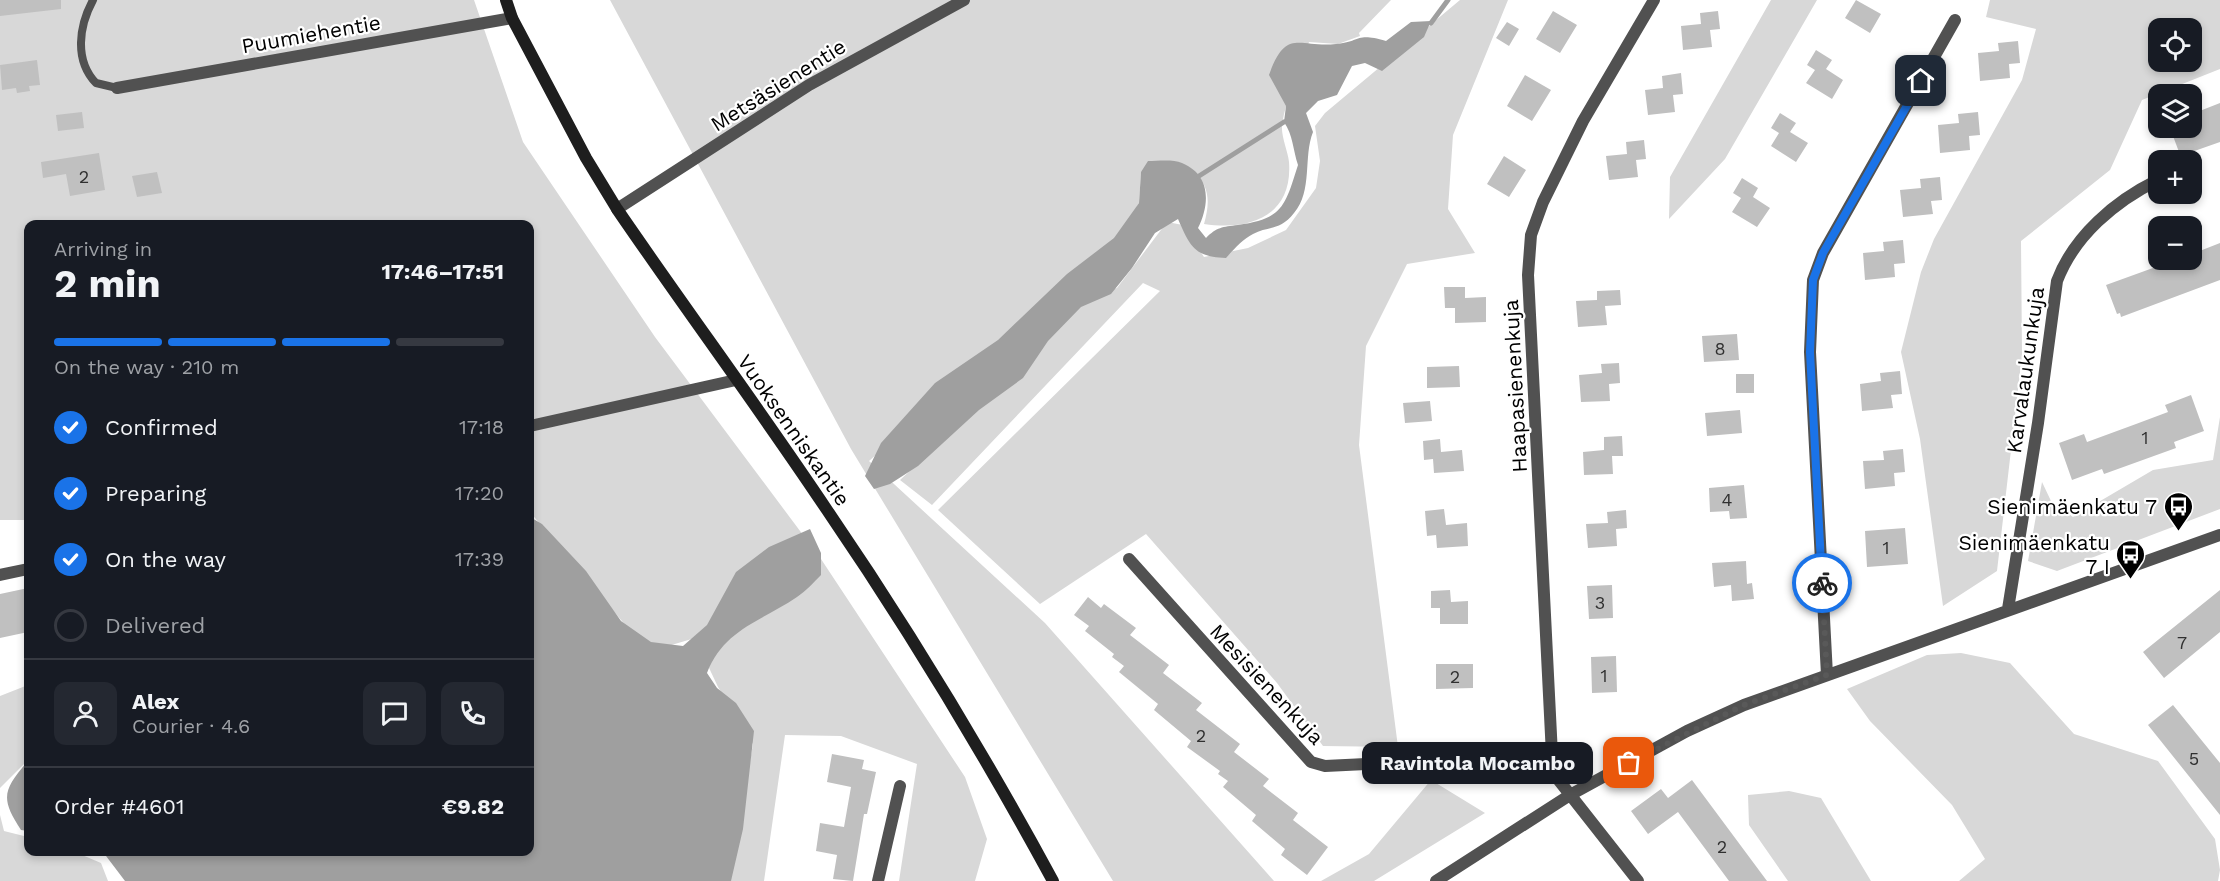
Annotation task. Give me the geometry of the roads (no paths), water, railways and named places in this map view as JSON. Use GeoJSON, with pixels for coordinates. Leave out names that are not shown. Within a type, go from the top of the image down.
{"type":"FeatureCollection","features":[{"type":"Feature","properties":{"kind":"street","name":"Vuoksenniskantie"},"geometry":{"type":"LineString","coordinates":[[506,0],[512,18],[586,158],[617,209],[827,509],[918,648],[1003,789],[1053,881]]}},
{"type":"Feature","properties":{"kind":"street","name":"Metsäsienentie"},"geometry":{"type":"LineString","coordinates":[[617,209],[809,85],[964,0]]}},
{"type":"Feature","properties":{"kind":"street","name":"Haapasienenkuja"},"geometry":{"type":"LineString","coordinates":[[1638,881],[1557,778],[1552,755],[1528,275],[1532,235],[1543,202],[1583,121],[1654,0]]}},
{"type":"Feature","properties":{"kind":"street","name":"Puumiehentie"},"geometry":{"type":"LineString","coordinates":[[117,88],[512,18]]}},
{"type":"Feature","properties":{"kind":"street"},"geometry":{"type":"LineString","coordinates":[[1827,675],[1810,352],[1813,280],[1823,253],[1955,20]]}},
{"type":"Feature","properties":{"kind":"street","name":"Karvalaukunkuja"},"geometry":{"type":"LineString","coordinates":[[2008,609],[2057,281],[2064,262],[2097,222],[2148,185]]}},
{"type":"Feature","properties":{"kind":"street"},"geometry":{"type":"LineString","coordinates":[[534,425],[736,380]]}},
{"type":"Feature","properties":{"kind":"street"},"geometry":{"type":"LineString","coordinates":[[1436,881],[1570,795],[1726,713],[2008,609],[2220,535]]}},
{"type":"Feature","properties":{"kind":"street","name":"Mesisienenkuja"},"geometry":{"type":"LineString","coordinates":[[1129,559],[1311,762],[1325,766],[1552,755]]}},
{"type":"Feature","properties":{"kind":"street"},"geometry":{"type":"LineString","coordinates":[[0,575],[24,570]]}},
{"type":"Feature","properties":{"kind":"street"},"geometry":{"type":"LineString","coordinates":[[879,881],[900,786]]}},
{"type":"Feature","properties":{"kind":"lane"},"geometry":{"type":"LineString","coordinates":[[93,0],[81,33],[83,65],[96,84],[117,88]]}},
{"type":"Feature","properties":{"kind":"waterway"},"geometry":{"type":"LineString","coordinates":[[1431,23],[1448,0]]}},
{"type":"Feature","properties":{"kind":"waterway"},"geometry":{"type":"LineString","coordinates":[[1199,176],[1284,122]]}},
{"type":"Feature","properties":{"kind":"place","name":"Sienimäenkatu 7"},"geometry":{"type":"Point","coordinates":[2178,532]}},
{"type":"Feature","properties":{"kind":"place","name":"Sienimäenkatu 7 I"},"geometry":{"type":"Point","coordinates":[2131,580]}},
{"type":"Feature","properties":{"kind":"place","name":"Ravintola Mocambo"},"geometry":{"type":"Point","coordinates":[1629,763]}}]}
